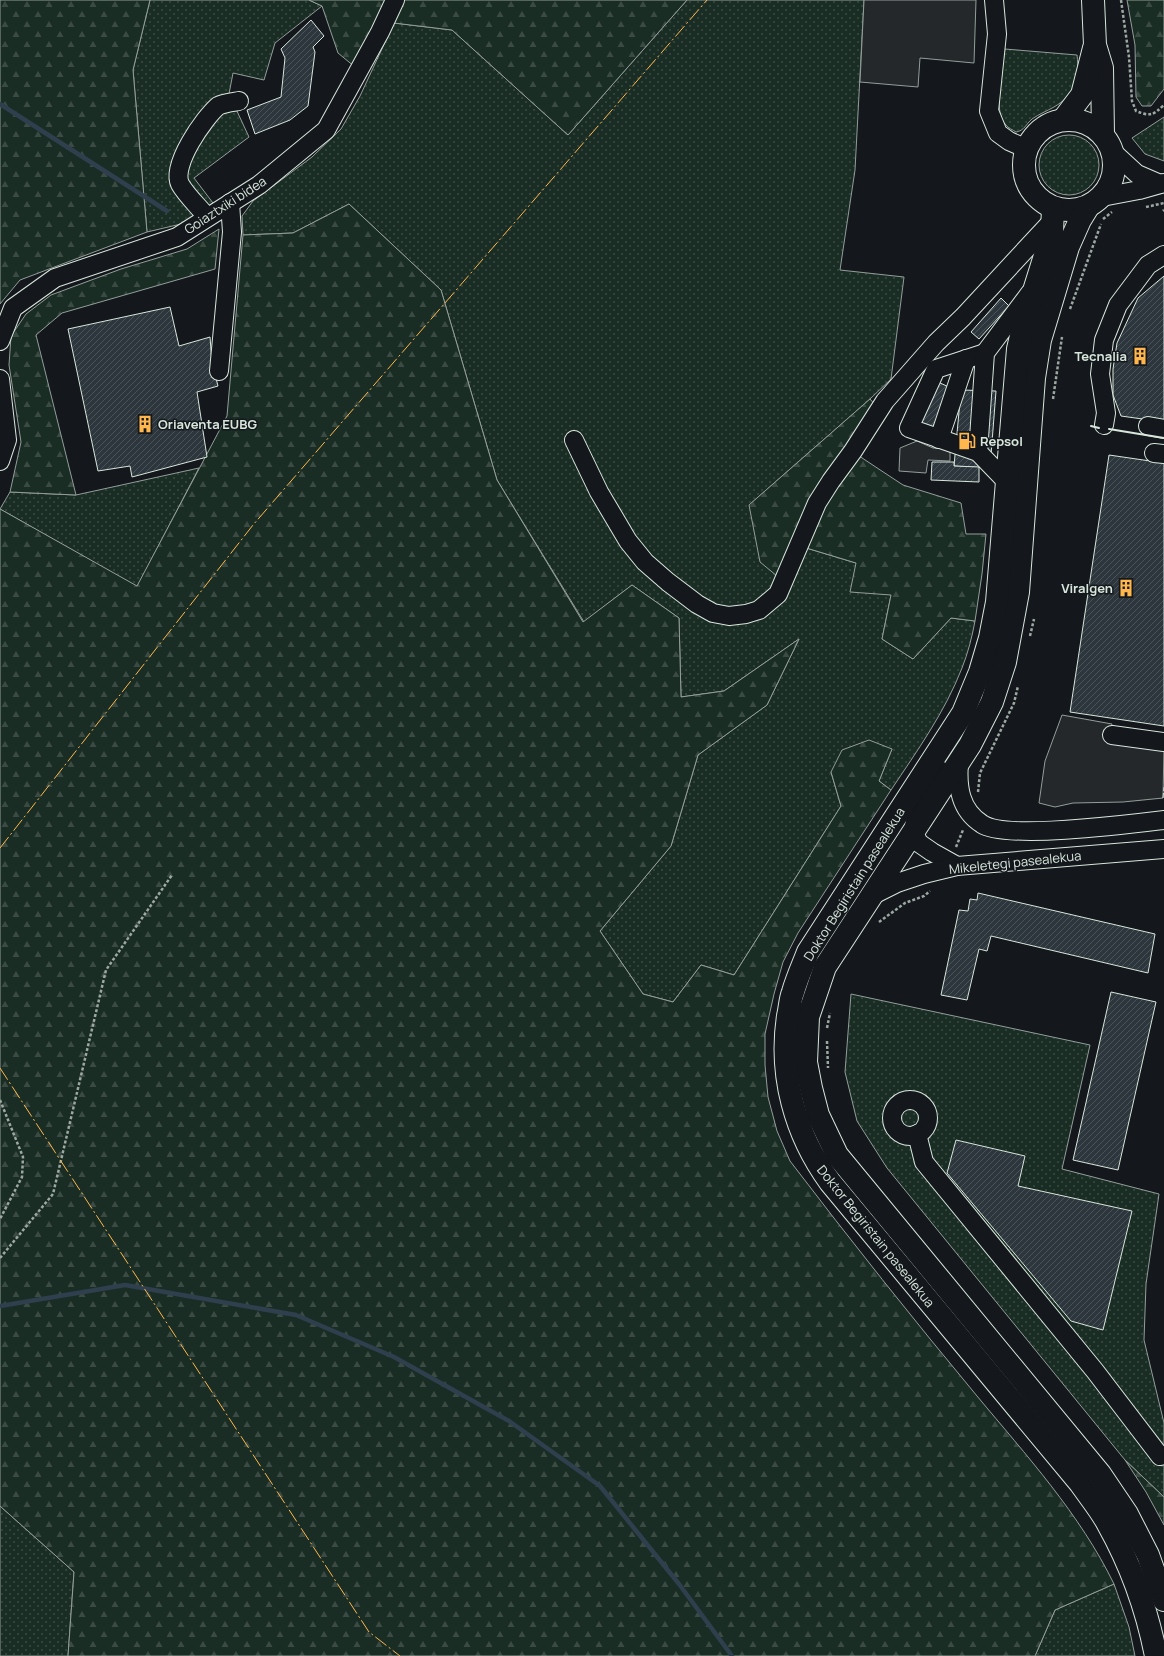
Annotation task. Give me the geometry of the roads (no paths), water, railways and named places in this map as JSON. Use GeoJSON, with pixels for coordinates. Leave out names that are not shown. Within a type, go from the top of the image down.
{"type":"FeatureCollection","features":[{"type":"Feature","properties":{"kind":"main road"},"geometry":{"type":"LineString","coordinates":[[913,831],[970,745],[992,702],[1005,662],[1018,592],[1034,378],[1040,340],[1068,247],[1080,220],[1109,187],[1114,176],[1115,163],[1108,143],[1102,68],[1095,45],[1093,0]]}},
{"type":"Feature","properties":{"kind":"main road"},"geometry":{"type":"LineString","coordinates":[[1063,120],[1082,95],[1095,45]]}},
{"type":"Feature","properties":{"kind":"main road"},"geometry":{"type":"LineString","coordinates":[[1095,202],[1071,211],[1053,215],[1032,193],[1026,181],[1023,168],[1024,154],[1038,131],[1050,124],[1063,120],[1077,120],[1090,124],[1108,143]]}},
{"type":"Feature","properties":{"kind":"main road","name":"Doktor Begiristain pasealekua"},"geometry":{"type":"LineString","coordinates":[[1053,215],[1052,233],[1035,286],[1018,349],[997,602],[990,638],[980,672],[964,713],[808,952],[792,993],[785,1034],[786,1071],[798,1124],[817,1164],[830,1182],[1080,1483],[1107,1523],[1133,1576],[1150,1627],[1156,1656]]}},
{"type":"Feature","properties":{"kind":"main road","name":"Doktor Begiristain pasealekua"},"geometry":{"type":"LineString","coordinates":[[913,831],[825,967],[808,1017],[806,1062],[818,1115],[837,1155],[850,1173],[1100,1474],[1127,1514],[1145,1548],[1164,1600]]}},
{"type":"Feature","properties":{"kind":"street","name":"Goiaztxiki bidea"},"geometry":{"type":"LineString","coordinates":[[0,341],[13,308],[56,278],[177,237],[259,185],[326,130],[380,32],[394,0]]}},
{"type":"Feature","properties":{"kind":"street"},"geometry":{"type":"LineString","coordinates":[[994,0],[997,34],[989,111],[998,132],[1009,141],[1027,149]]}},
{"type":"Feature","properties":{"kind":"street"},"geometry":{"type":"LineString","coordinates":[[207,218],[179,183],[179,167],[191,141],[203,121],[220,105],[239,101]]}},
{"type":"Feature","properties":{"kind":"street"},"geometry":{"type":"LineString","coordinates":[[1108,143],[1137,174],[1162,184]]}},
{"type":"Feature","properties":{"kind":"street"},"geometry":{"type":"LineString","coordinates":[[1095,202],[1162,184]]}},
{"type":"Feature","properties":{"kind":"street"},"geometry":{"type":"LineString","coordinates":[[220,371],[232,232],[230,203]]}},
{"type":"Feature","properties":{"kind":"street"},"geometry":{"type":"LineString","coordinates":[[574,440],[599,492],[628,542],[645,562],[697,604],[713,613],[729,616],[746,614],[759,610],[778,594],[817,504],[830,481],[854,451],[885,401],[936,343],[963,317],[1053,215]]}},
{"type":"Feature","properties":{"kind":"street"},"geometry":{"type":"LineString","coordinates":[[1104,425],[1106,413],[1100,374],[1104,340],[1118,305],[1148,265],[1164,254]]}},
{"type":"Feature","properties":{"kind":"street"},"geometry":{"type":"LineString","coordinates":[[978,452],[985,353],[1035,286]]}},
{"type":"Feature","properties":{"kind":"street"},"geometry":{"type":"LineString","coordinates":[[985,353],[936,368],[909,428],[978,452],[1007,482]]}},
{"type":"Feature","properties":{"kind":"street"},"geometry":{"type":"LineString","coordinates":[[939,439],[966,359]]}},
{"type":"Feature","properties":{"kind":"street"},"geometry":{"type":"LineString","coordinates":[[0,379],[7,440],[0,461]]}},
{"type":"Feature","properties":{"kind":"street"},"geometry":{"type":"LineString","coordinates":[[1164,730],[1112,729],[1164,742]]}},
{"type":"Feature","properties":{"kind":"street","name":"Doktor Begiristain pasealekua"},"geometry":{"type":"LineString","coordinates":[[942,747],[935,773],[919,803],[913,831],[919,843],[932,852],[955,858]]}},
{"type":"Feature","properties":{"kind":"street"},"geometry":{"type":"LineString","coordinates":[[959,762],[958,782],[960,797],[966,809],[973,818],[982,824],[997,829],[1013,831],[1066,829],[1164,820]]}},
{"type":"Feature","properties":{"kind":"street","name":"Mikeletegi pasealekua"},"geometry":{"type":"LineString","coordinates":[[871,896],[897,883],[924,874],[955,858],[1164,849]]}},
{"type":"Feature","properties":{"kind":"street"},"geometry":{"type":"LineString","coordinates":[[917,1134],[924,1162],[1095,1372],[1160,1456],[1164,1455]]}},
{"type":"Feature","properties":{"kind":"waterway"},"geometry":{"type":"LineString","coordinates":[[0,104],[167,211]]}},
{"type":"Feature","properties":{"kind":"waterway"},"geometry":{"type":"LineString","coordinates":[[0,1306],[125,1285],[296,1315],[394,1357],[509,1421],[600,1486],[679,1584],[732,1656]]}},
{"type":"Feature","properties":{"kind":"place","name":"Tecnalia"},"geometry":{"type":"Point","coordinates":[1140,356]}},
{"type":"Feature","properties":{"kind":"place","name":"Oriaventa EUBG"},"geometry":{"type":"Point","coordinates":[145,424]}},
{"type":"Feature","properties":{"kind":"place","name":"Repsol"},"geometry":{"type":"Point","coordinates":[967,441]}},
{"type":"Feature","properties":{"kind":"place","name":"Viralgen"},"geometry":{"type":"Point","coordinates":[1126,588]}}]}
